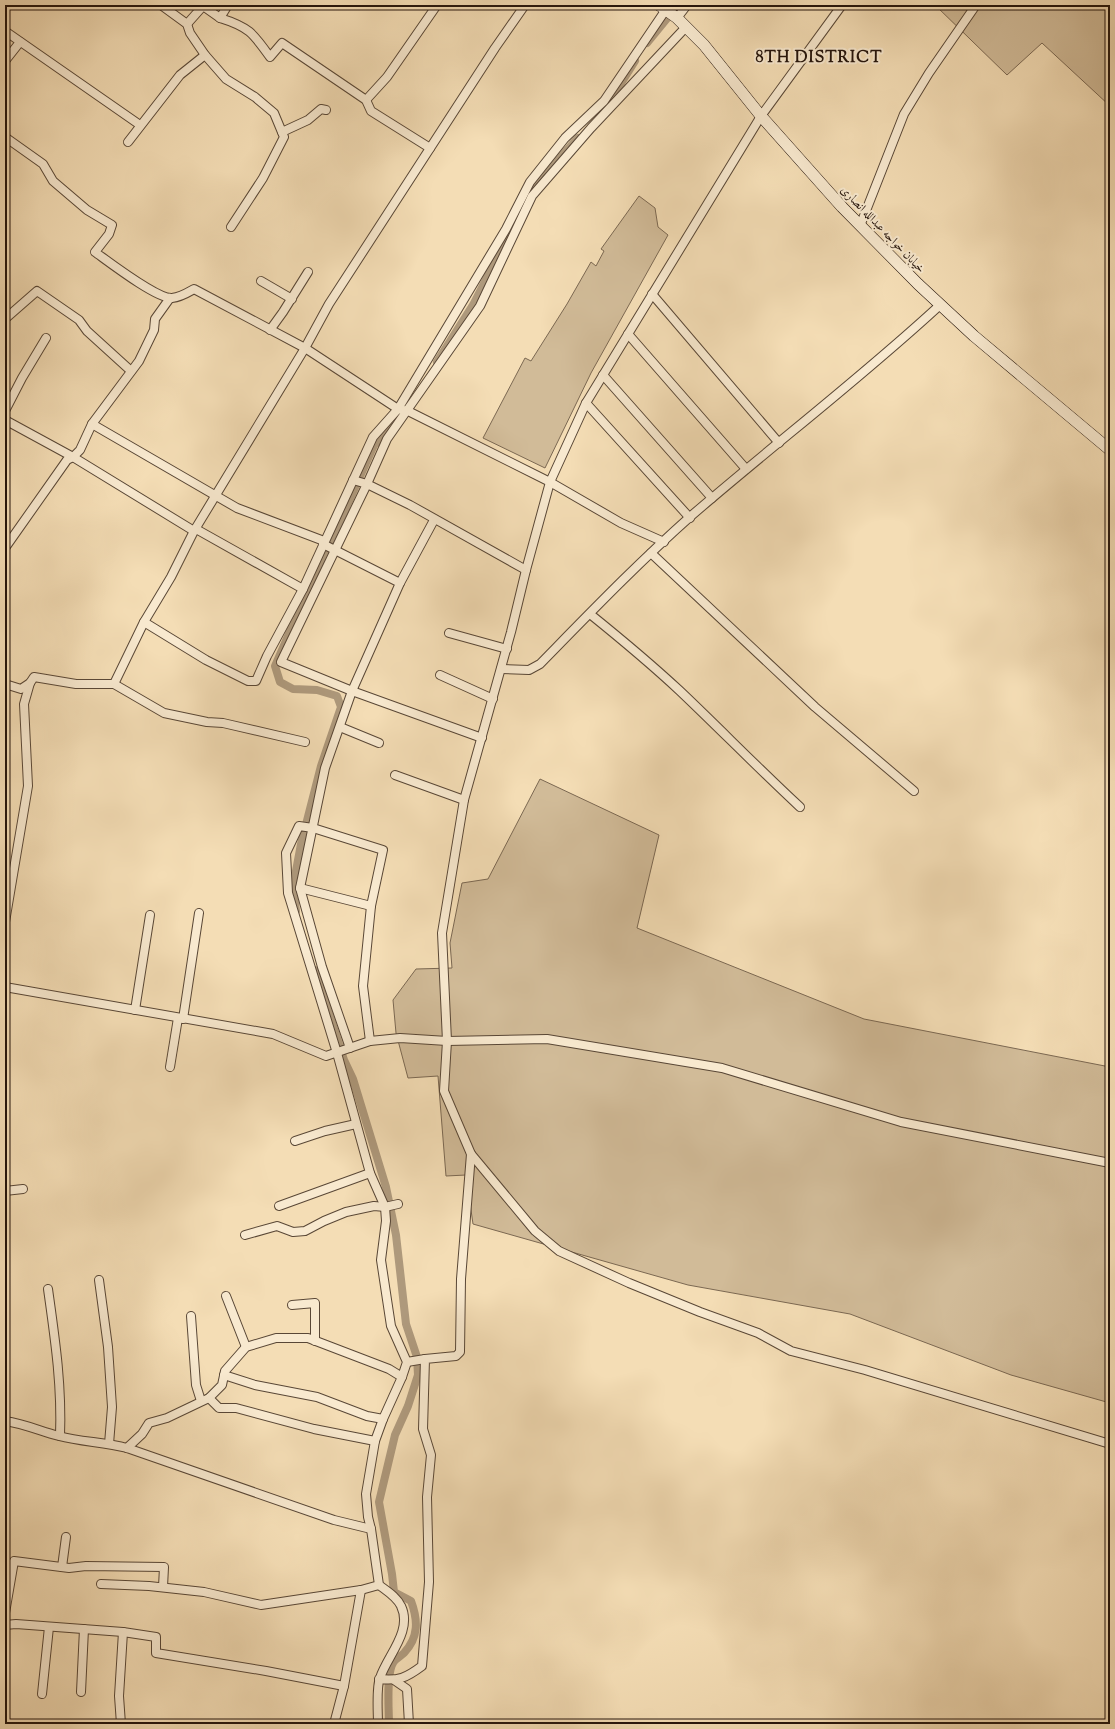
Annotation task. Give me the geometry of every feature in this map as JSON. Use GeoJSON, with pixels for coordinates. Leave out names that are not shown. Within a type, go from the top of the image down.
{"type":"FeatureCollection","features":[{"type":"Feature","properties":{"kind":"street"},"geometry":{"type":"LineString","coordinates":[[161,5],[187,24],[190,33],[205,55],[226,79],[255,97],[274,113],[284,137],[263,178],[231,227]]}},
{"type":"Feature","properties":{"kind":"street"},"geometry":{"type":"LineString","coordinates":[[220,18],[228,5]]}},
{"type":"Feature","properties":{"kind":"street"},"geometry":{"type":"LineString","coordinates":[[366,100],[387,77],[437,5]]}},
{"type":"Feature","properties":{"kind":"street"},"geometry":{"type":"LineString","coordinates":[[114,684],[144,622],[171,577],[195,530],[305,348],[329,304],[495,48],[525,5]]}},
{"type":"Feature","properties":{"kind":"street"},"geometry":{"type":"LineString","coordinates":[[677,18],[687,5]]}},
{"type":"Feature","properties":{"kind":"street"},"geometry":{"type":"LineString","coordinates":[[842,5],[760,116],[586,403],[550,482],[526,570],[507,649],[464,800],[442,933],[447,1041],[444,1091],[471,1154],[535,1231],[559,1251],[629,1284],[758,1333],[791,1351],[865,1370],[1110,1444]]}},
{"type":"Feature","properties":{"kind":"street"},"geometry":{"type":"LineString","coordinates":[[860,226],[904,114],[929,73],[976,5]]}},
{"type":"Feature","properties":{"kind":"street"},"geometry":{"type":"LineString","coordinates":[[187,24],[203,6],[220,18],[240,24],[254,35],[270,57],[282,43],[366,100],[372,111],[430,148]]}},
{"type":"Feature","properties":{"kind":"street"},"geometry":{"type":"LineString","coordinates":[[144,622],[206,660],[248,681],[256,681],[267,656],[303,590],[323,543],[373,436],[398,409],[506,229],[530,182],[565,138],[604,100],[665,7]]}},
{"type":"Feature","properties":{"kind":"street","name":"خیابان خواجه عبدالله انصاری"},"geometry":{"type":"LineString","coordinates":[[665,7],[704,45],[760,116],[860,226],[940,305],[974,336],[1110,450]]}},
{"type":"Feature","properties":{"kind":"street"},"geometry":{"type":"LineString","coordinates":[[281,662],[367,484],[387,439],[480,306],[532,196],[591,128],[686,27]]}},
{"type":"Feature","properties":{"kind":"street"},"geometry":{"type":"LineString","coordinates":[[5,31],[140,125]]}},
{"type":"Feature","properties":{"kind":"street"},"geometry":{"type":"LineString","coordinates":[[5,61],[20,42]]}},
{"type":"Feature","properties":{"kind":"street"},"geometry":{"type":"LineString","coordinates":[[128,142],[180,75],[205,55]]}},
{"type":"Feature","properties":{"kind":"street"},"geometry":{"type":"LineString","coordinates":[[282,132],[308,120],[321,109],[326,110]]}},
{"type":"Feature","properties":{"kind":"street"},"geometry":{"type":"LineString","coordinates":[[5,137],[43,164],[53,181],[87,210],[112,225],[109,234],[95,252],[158,294],[170,298],[180,297],[194,288],[305,348],[398,409],[408,411],[550,482],[621,523],[664,542]]}},
{"type":"Feature","properties":{"kind":"street"},"geometry":{"type":"LineString","coordinates":[[270,330],[292,299],[308,272]]}},
{"type":"Feature","properties":{"kind":"street"},"geometry":{"type":"LineString","coordinates":[[261,282],[292,299]]}},
{"type":"Feature","properties":{"kind":"street"},"geometry":{"type":"LineString","coordinates":[[5,319],[37,291],[79,320],[87,331],[131,371]]}},
{"type":"Feature","properties":{"kind":"street"},"geometry":{"type":"LineString","coordinates":[[652,294],[779,443]]}},
{"type":"Feature","properties":{"kind":"street"},"geometry":{"type":"LineString","coordinates":[[5,548],[67,460],[73,457],[80,450],[92,424],[139,361],[154,330],[155,319],[170,298]]}},
{"type":"Feature","properties":{"kind":"street"},"geometry":{"type":"LineString","coordinates":[[501,669],[529,670],[540,664],[651,553],[712,498],[891,350],[940,305]]}},
{"type":"Feature","properties":{"kind":"street"},"geometry":{"type":"LineString","coordinates":[[628,334],[746,470]]}},
{"type":"Feature","properties":{"kind":"street"},"geometry":{"type":"LineString","coordinates":[[5,411],[22,378],[46,338]]}},
{"type":"Feature","properties":{"kind":"street"},"geometry":{"type":"LineString","coordinates":[[603,375],[712,498]]}},
{"type":"Feature","properties":{"kind":"street"},"geometry":{"type":"LineString","coordinates":[[586,403],[690,518]]}},
{"type":"Feature","properties":{"kind":"street"},"geometry":{"type":"LineString","coordinates":[[5,420],[73,457],[195,530],[303,590]]}},
{"type":"Feature","properties":{"kind":"street"},"geometry":{"type":"LineString","coordinates":[[92,424],[215,497],[237,508],[323,543],[335,551],[400,583]]}},
{"type":"Feature","properties":{"kind":"street"},"geometry":{"type":"LineString","coordinates":[[352,480],[367,484],[410,505],[434,520],[526,570]]}},
{"type":"Feature","properties":{"kind":"street"},"geometry":{"type":"LineString","coordinates":[[350,1048],[322,967],[300,888],[325,768],[352,691],[400,583],[434,520]]}},
{"type":"Feature","properties":{"kind":"street"},"geometry":{"type":"LineString","coordinates":[[651,553],[815,707],[914,791]]}},
{"type":"Feature","properties":{"kind":"street"},"geometry":{"type":"LineString","coordinates":[[590,614],[629,646],[680,692],[761,771],[800,806]]}},
{"type":"Feature","properties":{"kind":"street"},"geometry":{"type":"LineString","coordinates":[[449,634],[507,649]]}},
{"type":"Feature","properties":{"kind":"street"},"geometry":{"type":"LineString","coordinates":[[267,656],[352,691],[482,738]]}},
{"type":"Feature","properties":{"kind":"street"},"geometry":{"type":"LineString","coordinates":[[440,675],[493,699]]}},
{"type":"Feature","properties":{"kind":"street"},"geometry":{"type":"LineString","coordinates":[[5,922],[28,786],[24,704],[30,684],[34,677],[76,684],[114,684],[164,713],[207,722],[223,723],[305,742]]}},
{"type":"Feature","properties":{"kind":"street"},"geometry":{"type":"LineString","coordinates":[[5,684],[21,689],[30,684]]}},
{"type":"Feature","properties":{"kind":"street"},"geometry":{"type":"LineString","coordinates":[[340,727],[379,743]]}},
{"type":"Feature","properties":{"kind":"street"},"geometry":{"type":"LineString","coordinates":[[395,775],[464,800]]}},
{"type":"Feature","properties":{"kind":"street"},"geometry":{"type":"LineString","coordinates":[[370,1041],[363,986],[371,906],[383,850],[313,828],[299,826],[286,853],[288,893],[337,1053],[370,1173],[385,1207],[386,1221],[382,1260],[391,1326],[407,1362],[375,1441],[366,1494],[368,1517],[379,1585],[396,1598],[402,1607],[404,1619],[403,1630],[379,1679],[378,1724]]}},
{"type":"Feature","properties":{"kind":"street"},"geometry":{"type":"LineString","coordinates":[[300,888],[371,906]]}},
{"type":"Feature","properties":{"kind":"street"},"geometry":{"type":"LineString","coordinates":[[170,1067],[199,913]]}},
{"type":"Feature","properties":{"kind":"street"},"geometry":{"type":"LineString","coordinates":[[135,1010],[150,915]]}},
{"type":"Feature","properties":{"kind":"street"},"geometry":{"type":"LineString","coordinates":[[5,987],[273,1034],[326,1056],[370,1041],[400,1038],[447,1041],[547,1039],[722,1068],[901,1122],[1110,1163]]}},
{"type":"Feature","properties":{"kind":"street"},"geometry":{"type":"LineString","coordinates":[[295,1142],[326,1131],[356,1124]]}},
{"type":"Feature","properties":{"kind":"street"},"geometry":{"type":"LineString","coordinates":[[407,1362],[456,1356],[460,1352],[461,1279],[471,1154]]}},
{"type":"Feature","properties":{"kind":"street"},"geometry":{"type":"LineString","coordinates":[[279,1206],[370,1173]]}},
{"type":"Feature","properties":{"kind":"street"},"geometry":{"type":"LineString","coordinates":[[5,1192],[23,1189]]}},
{"type":"Feature","properties":{"kind":"street"},"geometry":{"type":"LineString","coordinates":[[245,1235],[277,1226],[293,1232],[305,1231],[324,1220],[346,1212],[374,1206],[385,1207],[398,1204]]}},
{"type":"Feature","properties":{"kind":"street"},"geometry":{"type":"LineString","coordinates":[[100,1280],[108,1347],[112,1407],[109,1444]]}},
{"type":"Feature","properties":{"kind":"street"},"geometry":{"type":"LineString","coordinates":[[48,1289],[56,1346],[61,1403],[60,1436]]}},
{"type":"Feature","properties":{"kind":"street"},"geometry":{"type":"LineString","coordinates":[[226,1296],[246,1348]]}},
{"type":"Feature","properties":{"kind":"street"},"geometry":{"type":"LineString","coordinates":[[292,1305],[315,1303],[314,1341]]}},
{"type":"Feature","properties":{"kind":"street"},"geometry":{"type":"LineString","coordinates":[[191,1316],[196,1385],[205,1400],[219,1408],[236,1408],[314,1429],[375,1441]]}},
{"type":"Feature","properties":{"kind":"street"},"geometry":{"type":"LineString","coordinates":[[127,1448],[142,1434],[149,1423],[167,1418],[205,1400],[222,1385],[225,1371],[246,1348],[276,1338],[308,1338],[390,1369],[402,1377]]}},
{"type":"Feature","properties":{"kind":"street"},"geometry":{"type":"LineString","coordinates":[[379,1679],[394,1680],[407,1676],[422,1666],[429,1582],[427,1497],[431,1455],[423,1429],[425,1359]]}},
{"type":"Feature","properties":{"kind":"street"},"geometry":{"type":"LineString","coordinates":[[224,1375],[255,1385],[317,1397],[368,1416],[383,1419]]}},
{"type":"Feature","properties":{"kind":"street"},"geometry":{"type":"LineString","coordinates":[[5,1421],[25,1424],[60,1436],[127,1448],[334,1520],[371,1529]]}},
{"type":"Feature","properties":{"kind":"street"},"geometry":{"type":"LineString","coordinates":[[62,1567],[66,1537]]}},
{"type":"Feature","properties":{"kind":"street"},"geometry":{"type":"LineString","coordinates":[[5,1613],[14,1561],[70,1568],[86,1566],[164,1568],[163,1587]]}},
{"type":"Feature","properties":{"kind":"street"},"geometry":{"type":"LineString","coordinates":[[101,1584],[163,1587],[204,1592],[262,1605],[361,1590],[379,1585]]}},
{"type":"Feature","properties":{"kind":"street"},"geometry":{"type":"LineString","coordinates":[[334,1724],[344,1686],[361,1590]]}},
{"type":"Feature","properties":{"kind":"street"},"geometry":{"type":"LineString","coordinates":[[5,1625],[16,1624],[49,1626],[123,1632],[156,1637],[156,1653],[266,1671],[344,1686]]}},
{"type":"Feature","properties":{"kind":"street"},"geometry":{"type":"LineString","coordinates":[[42,1694],[49,1626]]}},
{"type":"Feature","properties":{"kind":"street"},"geometry":{"type":"LineString","coordinates":[[81,1692],[84,1629]]}},
{"type":"Feature","properties":{"kind":"street"},"geometry":{"type":"LineString","coordinates":[[121,1724],[119,1696],[123,1632]]}},
{"type":"Feature","properties":{"kind":"street"},"geometry":{"type":"LineString","coordinates":[[394,1680],[407,1689],[409,1724]]}},
{"type":"Feature","properties":{"kind":"shaded area"},"geometry":{"type":"Polygon","coordinates":[[[935,5],[1110,5],[1110,106],[1042,43],[1007,75],[935,5]]]}},
{"type":"Feature","properties":{"kind":"shaded area"},"geometry":{"type":"Polygon","coordinates":[[[639,196],[655,208],[658,227],[668,235],[591,373],[545,468],[483,438],[525,358],[531,361],[567,304],[591,262],[596,266],[604,251],[601,249],[639,196]]]}},
{"type":"Feature","properties":{"kind":"shaded area"},"geometry":{"type":"Polygon","coordinates":[[[540,779],[659,835],[637,928],[864,1019],[1110,1067],[1110,1403],[1011,1375],[850,1314],[688,1285],[473,1224],[466,1175],[446,1176],[438,1076],[408,1078],[396,1033],[393,1000],[416,969],[452,968],[450,943],[462,883],[488,879],[540,779]]]}},
{"type":"Feature","properties":{"kind":"waterway"},"geometry":{"type":"LineString","coordinates":[[647,43],[678,5]]}},
{"type":"Feature","properties":{"kind":"waterway"},"geometry":{"type":"LineString","coordinates":[[605,109],[635,61]]}},
{"type":"Feature","properties":{"kind":"waterway"},"geometry":{"type":"LineString","coordinates":[[527,199],[534,186],[578,138]]}},
{"type":"Feature","properties":{"kind":"waterway"},"geometry":{"type":"LineString","coordinates":[[437,362],[473,305],[521,211]]}},
{"type":"Feature","properties":{"kind":"waterway"},"geometry":{"type":"LineString","coordinates":[[296,911],[293,887],[301,844],[321,766],[341,707],[337,696],[317,690],[293,689],[280,682],[275,666],[324,553],[331,541],[374,445],[400,416]]}},
{"type":"Feature","properties":{"kind":"waterway"},"geometry":{"type":"LineString","coordinates":[[315,970],[344,1060],[353,1079],[386,1187],[396,1235],[406,1324],[417,1357],[418,1375],[408,1406],[395,1435],[379,1502],[394,1592],[411,1601],[416,1622],[415,1635],[409,1647],[394,1662],[389,1675],[389,1724]]}},
{"type":"Feature","properties":{"kind":"district","name":"8TH DISTRICT"},"geometry":{"type":"Point","coordinates":[819,56]}}]}
